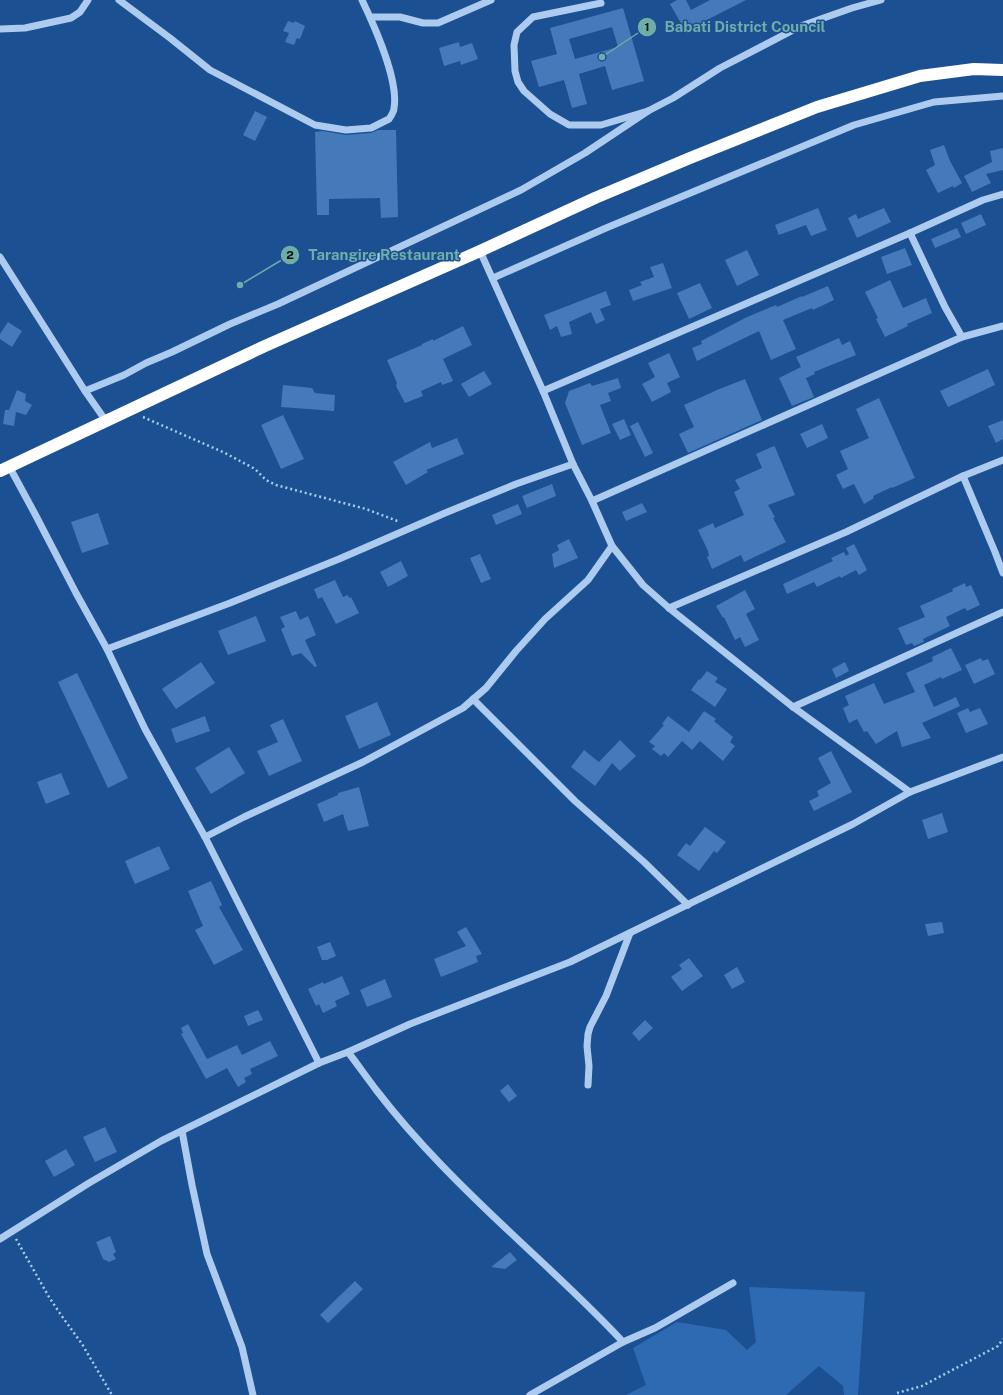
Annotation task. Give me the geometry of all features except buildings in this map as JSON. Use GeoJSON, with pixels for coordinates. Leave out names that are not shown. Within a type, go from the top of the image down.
{"type":"FeatureCollection","features":[{"type":"Feature","properties":{"kind":"highway"},"geometry":{"type":"LineString","coordinates":[[4,469],[265,346],[480,251],[595,198],[817,107],[920,76],[974,69],[1003,70]]}},
{"type":"Feature","properties":{"kind":"street"},"geometry":{"type":"LineString","coordinates":[[0,28],[25,28],[71,18],[80,12],[88,0]]}},
{"type":"Feature","properties":{"kind":"street"},"geometry":{"type":"LineString","coordinates":[[118,0],[170,38],[210,70],[315,125],[346,130],[371,128],[390,119],[394,108],[394,85],[375,27],[362,0]]}},
{"type":"Feature","properties":{"kind":"street"},"geometry":{"type":"LineString","coordinates":[[370,17],[400,17],[423,23],[438,23],[491,0]]}},
{"type":"Feature","properties":{"kind":"street"},"geometry":{"type":"LineString","coordinates":[[85,391],[124,375],[146,363],[230,324],[285,301],[521,190],[585,153],[648,111],[673,98],[720,68],[801,26],[852,8],[881,0]]}},
{"type":"Feature","properties":{"kind":"street"},"geometry":{"type":"LineString","coordinates":[[601,3],[533,17],[523,25],[516,32],[514,45],[518,82],[524,91],[550,114],[569,125],[601,124],[648,111]]}},
{"type":"Feature","properties":{"kind":"street"},"geometry":{"type":"LineString","coordinates":[[493,278],[606,228],[854,124],[934,102],[1003,96]]}},
{"type":"Feature","properties":{"kind":"street"},"geometry":{"type":"LineString","coordinates":[[543,391],[910,233],[983,200],[1003,194]]}},
{"type":"Feature","properties":{"kind":"street"},"geometry":{"type":"LineString","coordinates":[[910,233],[945,307],[962,338]]}},
{"type":"Feature","properties":{"kind":"street"},"geometry":{"type":"LineString","coordinates":[[480,251],[543,391],[573,464],[592,501],[612,546],[643,585],[669,608],[793,707],[910,792]]}},
{"type":"Feature","properties":{"kind":"street"},"geometry":{"type":"LineString","coordinates":[[0,257],[85,391],[106,421]]}},
{"type":"Feature","properties":{"kind":"street"},"geometry":{"type":"LineString","coordinates":[[592,501],[962,338],[1003,326]]}},
{"type":"Feature","properties":{"kind":"street"},"geometry":{"type":"LineString","coordinates":[[669,608],[846,532],[963,476],[1003,460]]}},
{"type":"Feature","properties":{"kind":"street"},"geometry":{"type":"LineString","coordinates":[[107,649],[237,600],[339,559],[509,487],[573,464]]}},
{"type":"Feature","properties":{"kind":"street"},"geometry":{"type":"LineString","coordinates":[[4,469],[35,514],[107,649],[145,729],[205,837],[319,1063]]}},
{"type":"Feature","properties":{"kind":"street"},"geometry":{"type":"LineString","coordinates":[[963,476],[1003,573]]}},
{"type":"Feature","properties":{"kind":"street"},"geometry":{"type":"LineString","coordinates":[[205,837],[244,817],[363,762],[463,708],[486,688],[516,651],[545,619],[588,580],[612,546]]}},
{"type":"Feature","properties":{"kind":"street"},"geometry":{"type":"LineString","coordinates":[[793,707],[1003,612]]}},
{"type":"Feature","properties":{"kind":"street"},"geometry":{"type":"LineString","coordinates":[[473,699],[576,801],[644,862],[688,905]]}},
{"type":"Feature","properties":{"kind":"street"},"geometry":{"type":"LineString","coordinates":[[0,1239],[131,1158],[182,1130],[319,1063],[348,1052],[410,1024],[570,962],[852,824],[910,792],[1003,757]]}},
{"type":"Feature","properties":{"kind":"street"},"geometry":{"type":"LineString","coordinates":[[588,1085],[588,1034],[606,996],[630,933]]}},
{"type":"Feature","properties":{"kind":"street"},"geometry":{"type":"LineString","coordinates":[[348,1052],[376,1091],[418,1139],[512,1235],[576,1293],[623,1342]]}},
{"type":"Feature","properties":{"kind":"street"},"geometry":{"type":"LineString","coordinates":[[182,1130],[207,1254],[242,1347],[253,1395]]}},
{"type":"Feature","properties":{"kind":"street"},"geometry":{"type":"LineString","coordinates":[[530,1395],[623,1342],[654,1328],[733,1283]]}},
{"type":"Feature","properties":{"kind":"path"},"geometry":{"type":"LineString","coordinates":[[128,411],[225,453],[255,470],[266,480],[276,485],[366,509],[413,527]]}},
{"type":"Feature","properties":{"kind":"path"},"geometry":{"type":"LineString","coordinates":[[12,1232],[60,1315],[82,1344],[112,1395]]}},
{"type":"Feature","properties":{"kind":"path"},"geometry":{"type":"LineString","coordinates":[[897,1393],[922,1386],[998,1346],[1003,1339]]}},
{"type":"Feature","properties":{"kind":"shaded area"},"geometry":{"type":"Polygon","coordinates":[[[749,1287],[865,1292],[858,1395],[844,1395],[843,1386],[819,1366],[786,1395],[626,1395],[646,1385],[633,1348],[677,1322],[726,1330],[747,1350],[756,1342],[749,1287]]]}},
{"type":"Feature","properties":{"kind":"place","name":"Babati District Council"},"geometry":{"type":"Point","coordinates":[602,57]}},
{"type":"Feature","properties":{"kind":"place","name":"Tarangire Restaurant"},"geometry":{"type":"Point","coordinates":[240,285]}}]}
